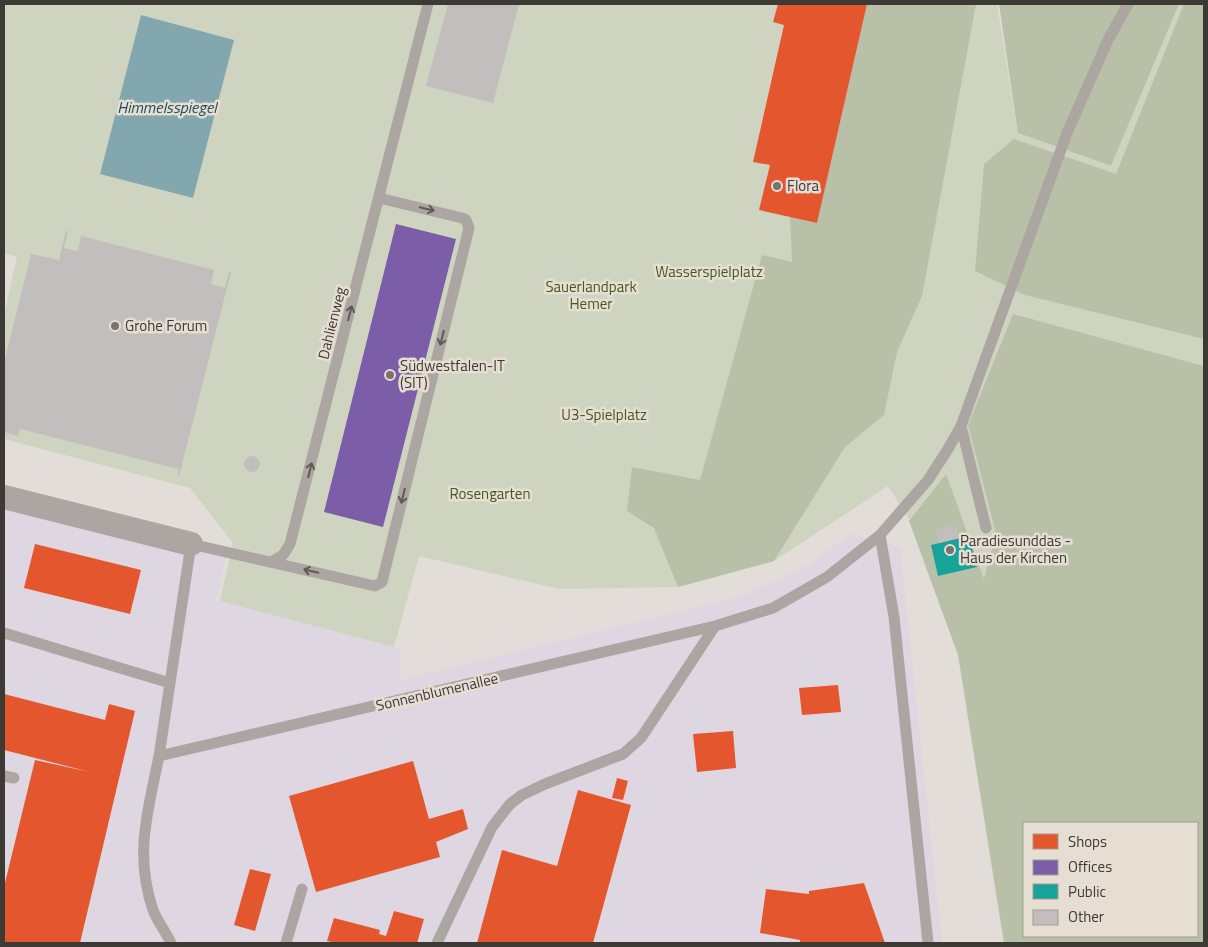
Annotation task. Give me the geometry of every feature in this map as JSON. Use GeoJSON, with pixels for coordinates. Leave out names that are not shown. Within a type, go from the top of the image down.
{"type":"FeatureCollection","features":[{"type":"Feature","properties":{"kind":"street"},"geometry":{"type":"LineString","coordinates":[[4,497],[191,544]]}},
{"type":"Feature","properties":{"kind":"lane","name":"Dahlienweg"},"geometry":{"type":"LineString","coordinates":[[271,562],[283,555],[290,544],[428,4]]}},
{"type":"Feature","properties":{"kind":"lane","name":"Sonnenblumenallee"},"geometry":{"type":"LineString","coordinates":[[158,756],[716,626],[773,608],[827,577],[880,535],[906,506],[928,480],[960,426],[1067,133],[1108,40],[1128,4]]}},
{"type":"Feature","properties":{"kind":"lane"},"geometry":{"type":"LineString","coordinates":[[171,943],[154,912],[143,877],[143,840],[170,684],[191,544],[375,586],[382,582],[469,228],[466,220],[462,218],[379,198]]}},
{"type":"Feature","properties":{"kind":"lane"},"geometry":{"type":"LineString","coordinates":[[960,426],[986,528]]}},
{"type":"Feature","properties":{"kind":"lane"},"geometry":{"type":"LineString","coordinates":[[880,535],[894,617],[928,943]]}},
{"type":"Feature","properties":{"kind":"lane"},"geometry":{"type":"LineString","coordinates":[[437,943],[492,828],[504,810],[522,795],[623,754],[632,747],[641,738],[716,626]]}},
{"type":"Feature","properties":{"kind":"lane"},"geometry":{"type":"LineString","coordinates":[[4,632],[170,684]]}},
{"type":"Feature","properties":{"kind":"lane"},"geometry":{"type":"LineString","coordinates":[[286,943],[302,889]]}},
{"type":"Feature","properties":{"kind":"shaded area"},"geometry":{"type":"Polygon","coordinates":[[[4,500],[226,556],[216,600],[400,649],[400,680],[742,596],[810,564],[851,534],[900,548],[942,943],[4,943],[4,500]]]}},
{"type":"Feature","properties":{"kind":"green space","name":"Sauerlandpark Hemer"},"geometry":{"type":"Polygon","coordinates":[[[4,4],[997,4],[1018,133],[1111,166],[1179,4],[1204,4],[1204,943],[1025,943],[1024,937],[1198,937],[1198,822],[1023,822],[1023,931],[972,618],[888,486],[774,561],[678,587],[559,589],[419,556],[394,647],[220,601],[233,543],[190,488],[4,439],[4,316],[17,257],[4,253],[4,4]]]}},
{"type":"Feature","properties":{"kind":"green space"},"geometry":{"type":"Polygon","coordinates":[[[867,4],[976,4],[922,296],[897,352],[884,415],[845,447],[774,561],[678,587],[654,528],[627,511],[632,467],[700,480],[762,255],[792,262],[790,217],[817,223],[867,4]]]}},
{"type":"Feature","properties":{"kind":"green space"},"geometry":{"type":"Polygon","coordinates":[[[999,4],[1179,4],[1111,166],[1018,133],[999,4]]]}},
{"type":"Feature","properties":{"kind":"green space"},"geometry":{"type":"Polygon","coordinates":[[[1184,4],[1204,4],[1204,339],[1025,295],[975,271],[984,164],[1014,139],[1116,174],[1184,4]]]}},
{"type":"Feature","properties":{"kind":"green space"},"geometry":{"type":"Polygon","coordinates":[[[1013,314],[1204,366],[1204,943],[1004,943],[958,655],[909,521],[946,474],[984,579],[996,534],[968,425],[1013,314]]]}},
{"type":"Feature","properties":{"kind":"water","name":"Himmelsspiegel"},"geometry":{"type":"Polygon","coordinates":[[[141,15],[234,40],[193,198],[100,174],[141,15]]]}},
{"type":"Feature","properties":{"kind":"building: Shops"},"geometry":{"type":"Polygon","coordinates":[[[778,4],[867,4],[817,223],[759,210],[770,165],[753,162],[784,25],[773,22],[778,4]]]}},
{"type":"Feature","properties":{"kind":"building: Shops"},"geometry":{"type":"Polygon","coordinates":[[[35,544],[141,570],[130,614],[24,588],[35,544]]]}},
{"type":"Feature","properties":{"kind":"building: Shops"},"geometry":{"type":"Polygon","coordinates":[[[838,685],[841,712],[802,715],[799,688],[838,685]]]}},
{"type":"Feature","properties":{"kind":"building: Shops"},"geometry":{"type":"Polygon","coordinates":[[[4,694],[105,720],[109,704],[135,711],[80,943],[4,943],[4,887],[35,760],[90,772],[4,750],[4,694]]]}},
{"type":"Feature","properties":{"kind":"building: Shops"},"geometry":{"type":"Polygon","coordinates":[[[733,731],[736,768],[697,772],[693,734],[733,731]]]}},
{"type":"Feature","properties":{"kind":"building: Shops"},"geometry":{"type":"Polygon","coordinates":[[[413,761],[429,819],[463,809],[468,829],[436,842],[440,857],[316,892],[289,796],[413,761]]]}},
{"type":"Feature","properties":{"kind":"building: Shops"},"geometry":{"type":"Polygon","coordinates":[[[617,778],[628,781],[623,800],[612,798],[617,778]]]}},
{"type":"Feature","properties":{"kind":"building: Shops"},"geometry":{"type":"Polygon","coordinates":[[[578,790],[631,805],[593,943],[477,943],[502,850],[557,866],[578,790]]]}},
{"type":"Feature","properties":{"kind":"building: Shops"},"geometry":{"type":"Polygon","coordinates":[[[250,869],[271,874],[255,931],[234,925],[250,869]]]}},
{"type":"Feature","properties":{"kind":"building: Shops"},"geometry":{"type":"Polygon","coordinates":[[[864,883],[885,943],[800,943],[800,940],[760,933],[766,889],[809,894],[809,891],[864,883]]]}},
{"type":"Feature","properties":{"kind":"building: Shops"},"geometry":{"type":"Polygon","coordinates":[[[394,911],[424,919],[417,943],[337,943],[327,941],[334,918],[380,930],[379,934],[386,936],[394,911]]]}},
{"type":"Feature","properties":{"kind":"building: Offices","name":"Südwestfalen-IT (SIT)"},"geometry":{"type":"Polygon","coordinates":[[[396,224],[456,239],[383,527],[324,512],[396,224]]]}},
{"type":"Feature","properties":{"kind":"building: Public"},"geometry":{"type":"Polygon","coordinates":[[[969,536],[977,567],[938,576],[931,545],[969,536]]]}},
{"type":"Feature","properties":{"kind":"building: Other"},"geometry":{"type":"Polygon","coordinates":[[[448,4],[519,4],[493,103],[426,86],[448,4]]]}},
{"type":"Feature","properties":{"kind":"building: Other","name":"Grohe Forum"},"geometry":{"type":"Polygon","coordinates":[[[66,231],[68,231],[64,248],[78,251],[81,236],[214,270],[211,284],[225,288],[229,272],[231,272],[179,476],[177,476],[179,469],[20,429],[18,436],[4,432],[4,363],[31,254],[59,260],[66,231]]]}},
{"type":"Feature","properties":{"kind":"building: Other"},"geometry":{"type":"Polygon","coordinates":[[[249,456],[255,456],[260,461],[258,470],[249,472],[244,467],[244,461],[249,456]]]}},
{"type":"Feature","properties":{"kind":"building: Other"},"geometry":{"type":"Polygon","coordinates":[[[955,525],[959,538],[939,543],[936,529],[955,525]]]}},
{"type":"Feature","properties":{"kind":"place","name":"Flora"},"geometry":{"type":"Point","coordinates":[777,186]}},
{"type":"Feature","properties":{"kind":"place","name":"Grohe Forum"},"geometry":{"type":"Point","coordinates":[115,326]}},
{"type":"Feature","properties":{"kind":"place","name":"Südwestfalen-IT (SIT)"},"geometry":{"type":"Point","coordinates":[390,375]}},
{"type":"Feature","properties":{"kind":"place","name":"Paradiesunddas - Haus der Kirchen"},"geometry":{"type":"Point","coordinates":[950,550]}},
{"type":"Feature","properties":{"kind":"park label","name":"Wasserspielplatz"},"geometry":{"type":"Point","coordinates":[709,272]}},
{"type":"Feature","properties":{"kind":"park label","name":"U3-Spielplatz"},"geometry":{"type":"Point","coordinates":[604,415]}},
{"type":"Feature","properties":{"kind":"park label","name":"Rosengarten"},"geometry":{"type":"Point","coordinates":[490,494]}}]}
